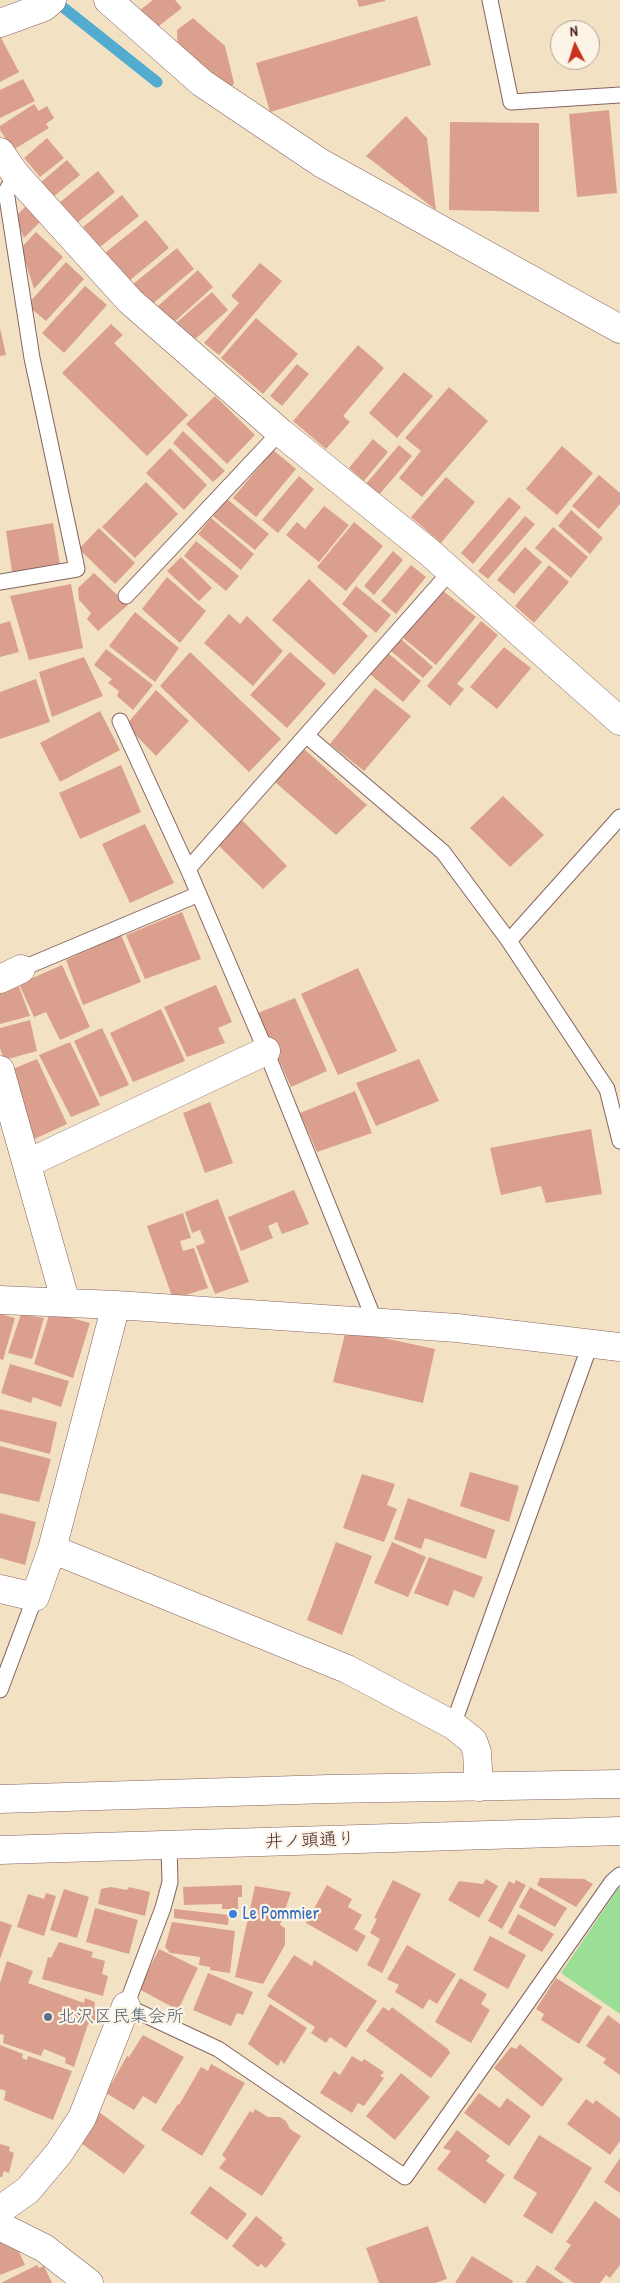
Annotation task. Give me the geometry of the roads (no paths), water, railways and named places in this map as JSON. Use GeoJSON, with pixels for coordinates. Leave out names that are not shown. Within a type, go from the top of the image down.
{"type":"FeatureCollection","features":[{"type":"Feature","properties":{"kind":"street"},"geometry":{"type":"LineString","coordinates":[[108,0],[202,82],[321,163],[620,329]]}},
{"type":"Feature","properties":{"kind":"street"},"geometry":{"type":"LineString","coordinates":[[0,23],[48,4]]}},
{"type":"Feature","properties":{"kind":"street"},"geometry":{"type":"LineString","coordinates":[[0,152],[16,175],[130,301],[280,432],[429,552],[620,721]]}},
{"type":"Feature","properties":{"kind":"street"},"geometry":{"type":"LineString","coordinates":[[28,1163],[266,1051]]}},
{"type":"Feature","properties":{"kind":"street"},"geometry":{"type":"LineString","coordinates":[[0,1070],[66,1302]]}},
{"type":"Feature","properties":{"kind":"street"},"geometry":{"type":"LineString","coordinates":[[0,1300],[116,1305],[457,1328],[620,1347]]}},
{"type":"Feature","properties":{"kind":"street"},"geometry":{"type":"LineString","coordinates":[[0,1589],[35,1597],[52,1549],[116,1305]]}},
{"type":"Feature","properties":{"kind":"street"},"geometry":{"type":"LineString","coordinates":[[52,1549],[347,1670],[453,1725],[473,1741],[477,1752],[479,1787]]}},
{"type":"Feature","properties":{"kind":"street"},"geometry":{"type":"LineString","coordinates":[[0,1799],[330,1789],[620,1784]]}},
{"type":"Feature","properties":{"kind":"street","name":"井ノ頭通り"},"geometry":{"type":"LineString","coordinates":[[0,1850],[620,1831]]}},
{"type":"Feature","properties":{"kind":"street"},"geometry":{"type":"LineString","coordinates":[[0,2210],[28,2190],[59,2153],[82,2118],[126,2006]]}},
{"type":"Feature","properties":{"kind":"street"},"geometry":{"type":"LineString","coordinates":[[0,2226],[44,2248],[90,2283]]}},
{"type":"Feature","properties":{"kind":"lane"},"geometry":{"type":"LineString","coordinates":[[490,0],[511,102],[620,95]]}},
{"type":"Feature","properties":{"kind":"lane"},"geometry":{"type":"LineString","coordinates":[[0,582],[77,569],[32,358],[6,191],[16,175]]}},
{"type":"Feature","properties":{"kind":"lane"},"geometry":{"type":"LineString","coordinates":[[126,596],[280,432]]}},
{"type":"Feature","properties":{"kind":"lane"},"geometry":{"type":"LineString","coordinates":[[188,869],[450,572]]}},
{"type":"Feature","properties":{"kind":"lane"},"geometry":{"type":"LineString","coordinates":[[120,721],[188,869],[266,1051],[376,1324]]}},
{"type":"Feature","properties":{"kind":"lane"},"geometry":{"type":"LineString","coordinates":[[307,736],[443,852],[509,941],[606,1089],[620,1141]]}},
{"type":"Feature","properties":{"kind":"lane"},"geometry":{"type":"LineString","coordinates":[[509,941],[620,817]]}},
{"type":"Feature","properties":{"kind":"lane"},"geometry":{"type":"LineString","coordinates":[[11,974],[199,894]]}},
{"type":"Feature","properties":{"kind":"lane"},"geometry":{"type":"LineString","coordinates":[[453,1725],[590,1345]]}},
{"type":"Feature","properties":{"kind":"lane"},"geometry":{"type":"LineString","coordinates":[[0,1690],[35,1597]]}},
{"type":"Feature","properties":{"kind":"lane"},"geometry":{"type":"LineString","coordinates":[[170,1846],[170,1882],[163,1908],[126,2006],[218,2049],[404,2177],[612,1882],[620,1875]]}},
{"type":"Feature","properties":{"kind":"waterway"},"geometry":{"type":"LineString","coordinates":[[54,0],[157,82]]}},
{"type":"Feature","properties":{"kind":"place","name":"Le Pommier"},"geometry":{"type":"Point","coordinates":[233,1914]}},
{"type":"Feature","properties":{"kind":"place","name":"北沢区民集会所"},"geometry":{"type":"Point","coordinates":[48,2017]}}]}
